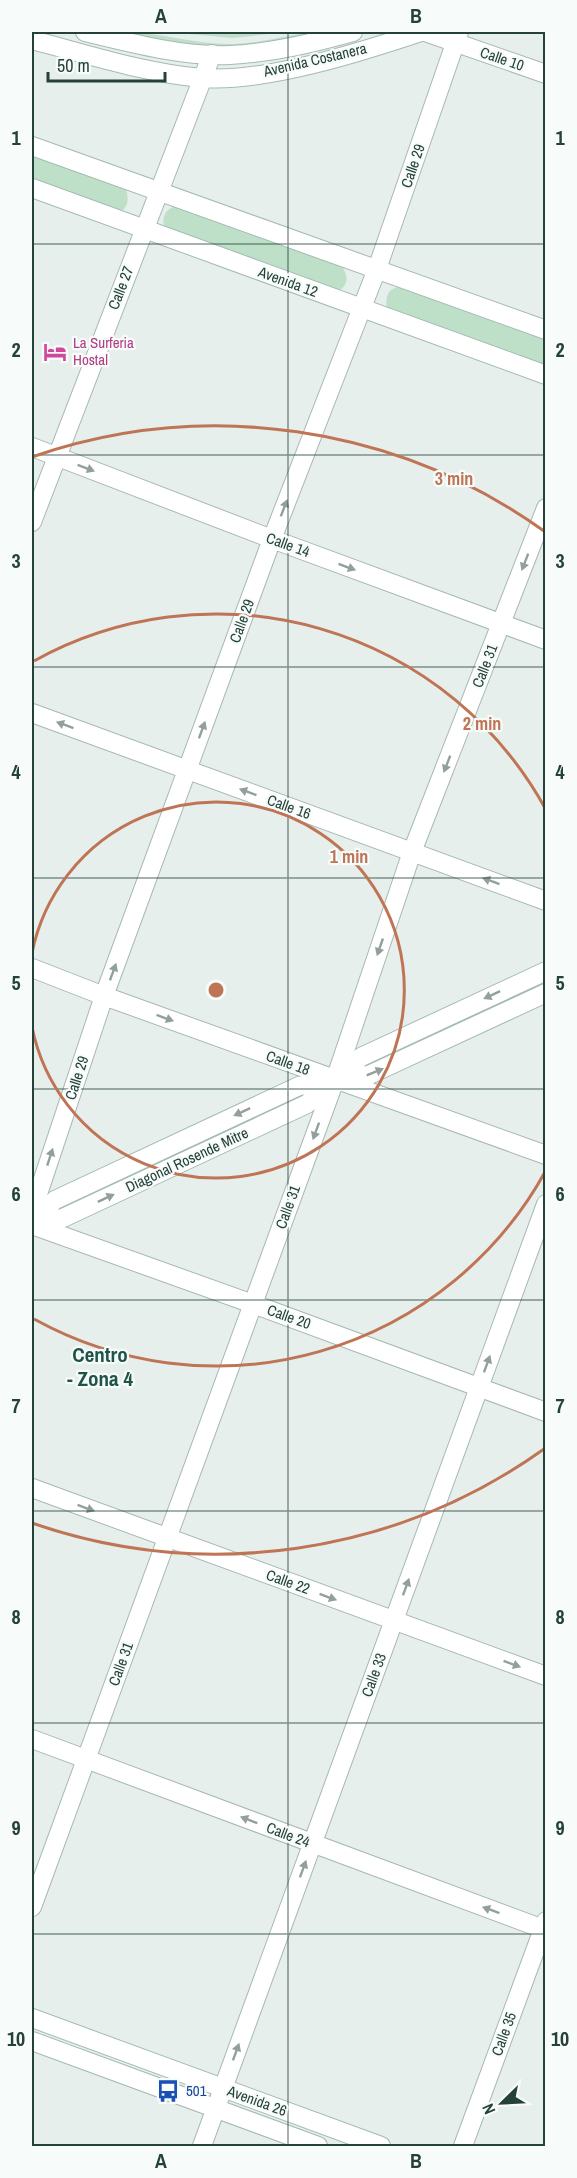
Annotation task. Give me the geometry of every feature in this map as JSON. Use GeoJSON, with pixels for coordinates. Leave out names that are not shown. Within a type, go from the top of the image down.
{"type":"FeatureCollection","features":[{"type":"Feature","properties":{"kind":"street","name":"Avenida Costanera"},"geometry":{"type":"LineString","coordinates":[[85,32],[146,45],[229,55],[278,50],[352,32]]}},
{"type":"Feature","properties":{"kind":"street","name":"Avenida Costanera"},"geometry":{"type":"LineString","coordinates":[[32,40],[147,69],[202,78],[252,75],[313,63],[421,32]]}},
{"type":"Feature","properties":{"kind":"street","name":"Calle 10"},"geometry":{"type":"LineString","coordinates":[[425,32],[457,37],[546,74]]}},
{"type":"Feature","properties":{"kind":"street","name":"Calle 29"},"geometry":{"type":"LineString","coordinates":[[32,1212],[104,996],[272,539],[377,269],[457,37]]}},
{"type":"Feature","properties":{"kind":"street","name":"Calle 27"},"geometry":{"type":"LineString","coordinates":[[32,522],[212,54]]}},
{"type":"Feature","properties":{"kind":"street"},"geometry":{"type":"LineString","coordinates":[[32,146],[546,330]]}},
{"type":"Feature","properties":{"kind":"street","name":"Avenida 12"},"geometry":{"type":"LineString","coordinates":[[32,188],[546,375]]}},
{"type":"Feature","properties":{"kind":"street","name":"Calle 14"},"geometry":{"type":"LineString","coordinates":[[32,447],[546,640]]}},
{"type":"Feature","properties":{"kind":"street","name":"Calle 31"},"geometry":{"type":"LineString","coordinates":[[32,1907],[335,1080],[412,852],[546,508]]}},
{"type":"Feature","properties":{"kind":"street","name":"Calle 16"},"geometry":{"type":"LineString","coordinates":[[32,713],[546,902]]}},
{"type":"Feature","properties":{"kind":"street","name":"Calle 18"},"geometry":{"type":"LineString","coordinates":[[32,968],[546,1155]]}},
{"type":"Feature","properties":{"kind":"street","name":"Diagonal Rosende Mitre"},"geometry":{"type":"LineString","coordinates":[[32,1223],[63,1218],[307,1104],[361,1057],[546,971]]}},
{"type":"Feature","properties":{"kind":"street"},"geometry":{"type":"LineString","coordinates":[[335,1080],[369,1075],[546,993]]}},
{"type":"Feature","properties":{"kind":"street","name":"Calle 33"},"geometry":{"type":"LineString","coordinates":[[202,2146],[546,1204]]}},
{"type":"Feature","properties":{"kind":"street","name":"Calle 20"},"geometry":{"type":"LineString","coordinates":[[32,1223],[546,1412]]}},
{"type":"Feature","properties":{"kind":"street","name":"Calle 22"},"geometry":{"type":"LineString","coordinates":[[32,1488],[546,1677]]}},
{"type":"Feature","properties":{"kind":"street","name":"Calle 24"},"geometry":{"type":"LineString","coordinates":[[32,1739],[312,1844],[544,1926]]}},
{"type":"Feature","properties":{"kind":"street","name":"Calle 35"},"geometry":{"type":"LineString","coordinates":[[463,2146],[544,1926]]}},
{"type":"Feature","properties":{"kind":"street","name":"Avenida 26"},"geometry":{"type":"LineString","coordinates":[[32,2018],[381,2146]]}},
{"type":"Feature","properties":{"kind":"street","name":"Avenida 26"},"geometry":{"type":"LineString","coordinates":[[32,2041],[318,2146]]}},
{"type":"Feature","properties":{"kind":"green space"},"geometry":{"type":"Polygon","coordinates":[[[119,32],[234,44],[326,32],[278,42],[229,47],[187,44],[119,32]]]}},
{"type":"Feature","properties":{"kind":"green space"},"geometry":{"type":"Polygon","coordinates":[[[168,32],[286,32],[233,38],[168,32]]]}},
{"type":"Feature","properties":{"kind":"green space"},"geometry":{"type":"Polygon","coordinates":[[[32,153],[126,189],[127,204],[120,212],[32,182],[32,153]]]}},
{"type":"Feature","properties":{"kind":"green space"},"geometry":{"type":"Polygon","coordinates":[[[176,206],[341,265],[346,277],[345,284],[336,292],[164,227],[165,214],[176,206]]]}},
{"type":"Feature","properties":{"kind":"green space"},"geometry":{"type":"Polygon","coordinates":[[[398,287],[545,340],[545,369],[387,309],[388,295],[391,290],[398,287]]]}},
{"type":"Feature","properties":{"kind":"place","name":"La Surferia Hostal"},"geometry":{"type":"Point","coordinates":[55,352]}},
{"type":"Feature","properties":{"kind":"place","name":"501"},"geometry":{"type":"Point","coordinates":[168,2091]}},
{"type":"Feature","properties":{"kind":"district","name":"Centro - Zona 4"},"geometry":{"type":"Point","coordinates":[100,1367]}}]}
